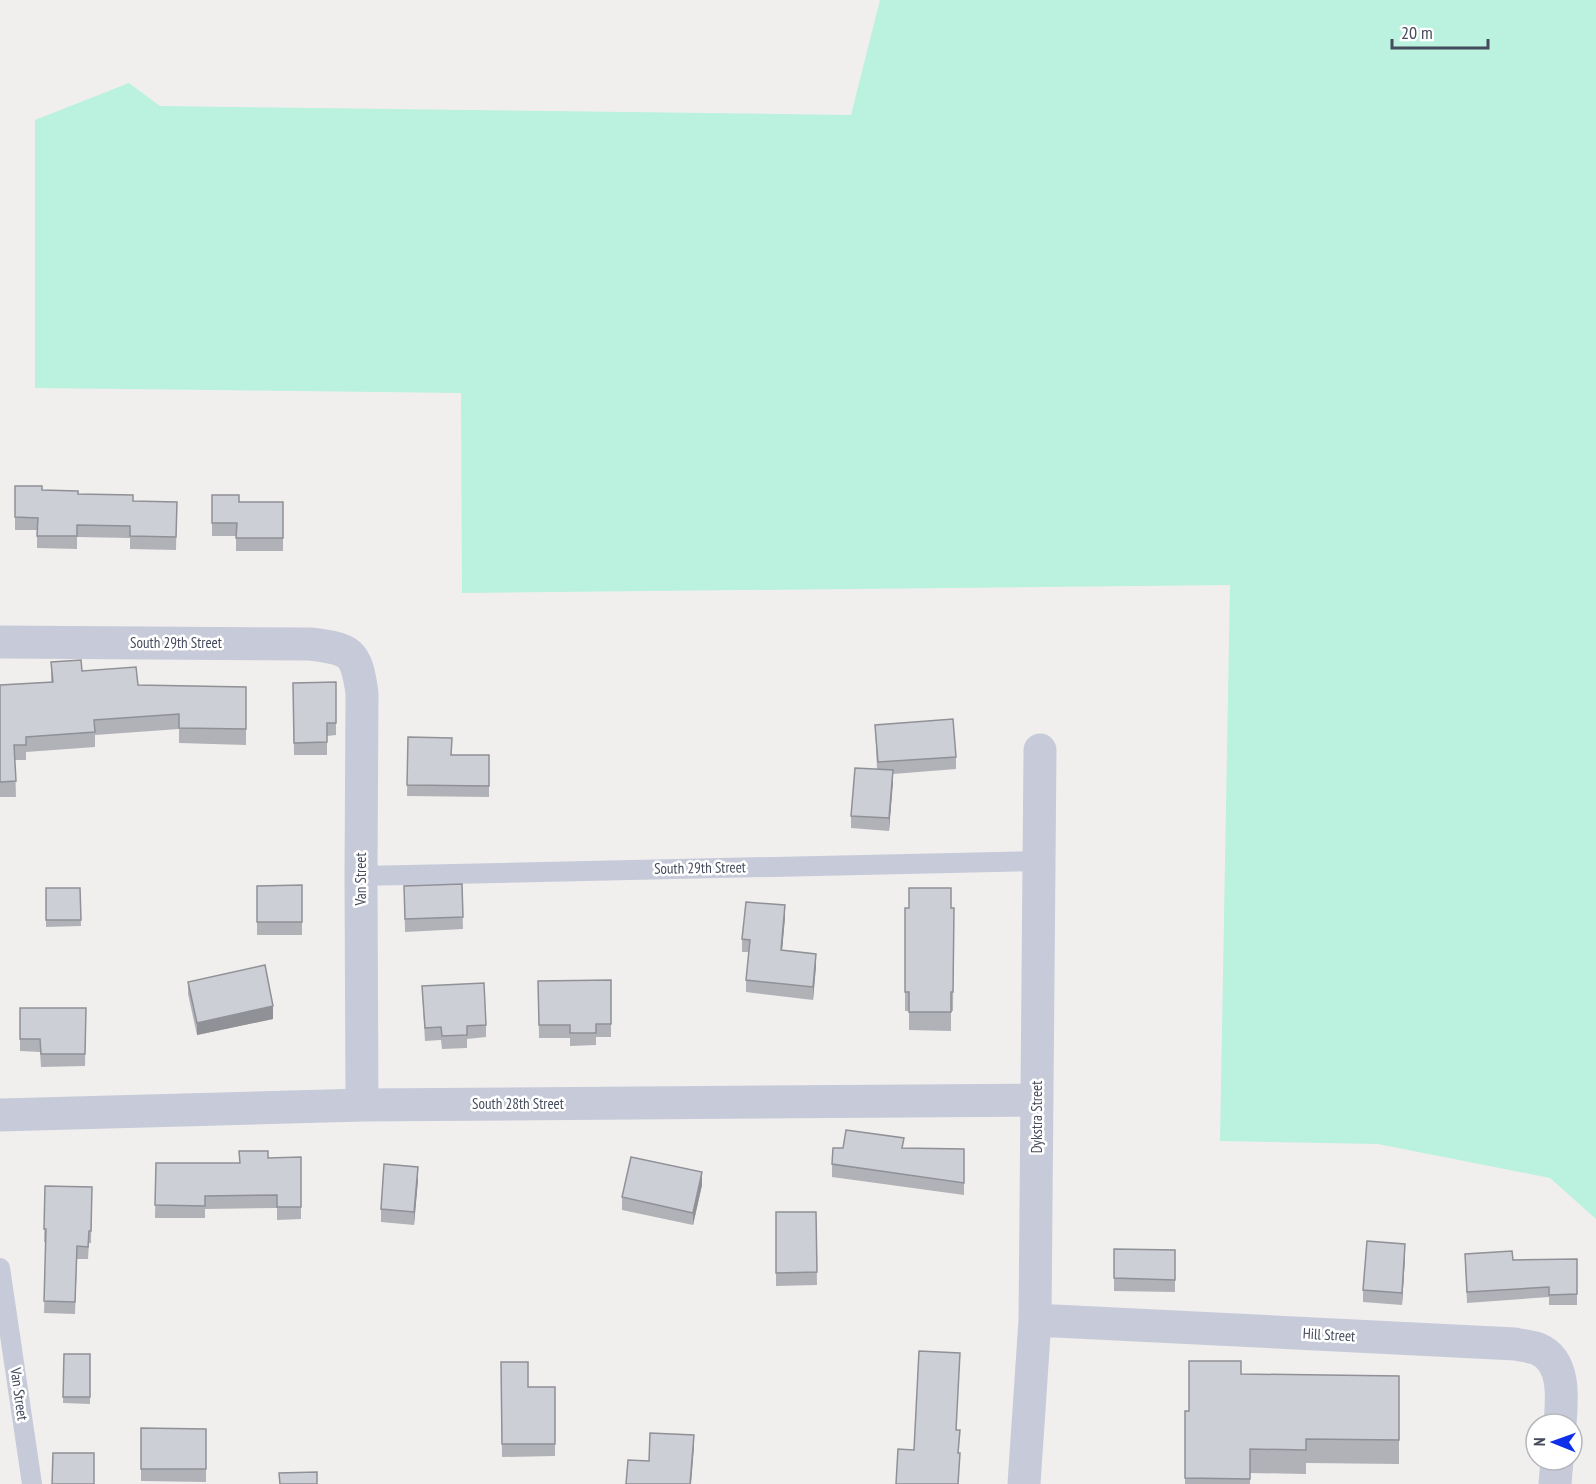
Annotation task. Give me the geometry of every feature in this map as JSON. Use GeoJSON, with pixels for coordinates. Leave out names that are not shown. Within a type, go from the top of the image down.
{"type":"FeatureCollection","features":[{"type":"Feature","properties":{"kind":"street","name":"South 29th Street"},"geometry":{"type":"LineString","coordinates":[[0,642],[310,644],[335,647],[351,655]]}},
{"type":"Feature","properties":{"kind":"street","name":"Van Street"},"geometry":{"type":"LineString","coordinates":[[351,655],[359,670],[362,693],[362,1105]]}},
{"type":"Feature","properties":{"kind":"street","name":"Dykstra Street"},"geometry":{"type":"LineString","coordinates":[[1024,1484],[1035,1320],[1040,750]]}},
{"type":"Feature","properties":{"kind":"street","name":"South 28th Street"},"geometry":{"type":"LineString","coordinates":[[0,1114],[362,1105],[1037,1100]]}},
{"type":"Feature","properties":{"kind":"street","name":"Hill Street"},"geometry":{"type":"LineString","coordinates":[[1035,1320],[1515,1344],[1539,1349],[1553,1360],[1560,1378],[1561,1412]]}},
{"type":"Feature","properties":{"kind":"lane","name":"South 29th Street"},"geometry":{"type":"LineString","coordinates":[[361,876],[1039,861]]}},
{"type":"Feature","properties":{"kind":"lane","name":"Van Street"},"geometry":{"type":"LineString","coordinates":[[0,1268],[32,1484]]}},
{"type":"Feature","properties":{"kind":"green space"},"geometry":{"type":"Polygon","coordinates":[[[880,0],[1596,0],[1596,1219],[1550,1178],[1378,1144],[1220,1141],[1230,585],[462,593],[461,393],[35,388],[35,120],[129,83],[160,106],[851,115],[880,0]]]}},
{"type":"Feature","properties":{"kind":"building"},"geometry":{"type":"Polygon","coordinates":[[[15,486],[42,486],[42,490],[78,491],[78,494],[133,495],[133,501],[177,502],[176,537],[130,536],[130,526],[77,525],[77,536],[37,536],[38,518],[15,517],[15,486]]]}},
{"type":"Feature","properties":{"kind":"building"},"geometry":{"type":"Polygon","coordinates":[[[212,495],[239,495],[239,502],[283,502],[283,538],[236,538],[237,523],[212,523],[212,495]]]}},
{"type":"Feature","properties":{"kind":"building"},"geometry":{"type":"Polygon","coordinates":[[[81,660],[82,671],[136,667],[138,685],[246,687],[246,729],[179,728],[179,714],[94,720],[95,732],[26,737],[26,745],[14,745],[16,781],[0,782],[0,685],[53,682],[51,662],[81,660]]]}},
{"type":"Feature","properties":{"kind":"building"},"geometry":{"type":"Polygon","coordinates":[[[336,682],[336,723],[327,723],[327,742],[294,743],[293,683],[336,682]]]}},
{"type":"Feature","properties":{"kind":"building"},"geometry":{"type":"Polygon","coordinates":[[[953,719],[956,757],[878,762],[875,725],[953,719]]]}},
{"type":"Feature","properties":{"kind":"building"},"geometry":{"type":"Polygon","coordinates":[[[408,737],[452,738],[451,755],[489,755],[489,786],[407,785],[408,737]]]}},
{"type":"Feature","properties":{"kind":"building"},"geometry":{"type":"Polygon","coordinates":[[[855,768],[893,770],[889,818],[851,816],[855,768]]]}},
{"type":"Feature","properties":{"kind":"building"},"geometry":{"type":"Polygon","coordinates":[[[462,884],[463,917],[405,919],[404,886],[462,884]]]}},
{"type":"Feature","properties":{"kind":"building"},"geometry":{"type":"Polygon","coordinates":[[[302,885],[302,922],[257,922],[257,886],[302,885]]]}},
{"type":"Feature","properties":{"kind":"building"},"geometry":{"type":"Polygon","coordinates":[[[46,888],[80,888],[81,920],[46,920],[46,888]]]}},
{"type":"Feature","properties":{"kind":"building"},"geometry":{"type":"Polygon","coordinates":[[[909,888],[951,888],[951,908],[954,908],[951,1012],[909,1012],[909,992],[905,992],[905,908],[909,908],[909,888]]]}},
{"type":"Feature","properties":{"kind":"building"},"geometry":{"type":"Polygon","coordinates":[[[746,902],[785,905],[781,950],[816,954],[813,987],[746,980],[750,940],[742,939],[746,902]]]}},
{"type":"Feature","properties":{"kind":"building"},"geometry":{"type":"Polygon","coordinates":[[[265,965],[273,1006],[197,1023],[188,982],[265,965]]]}},
{"type":"Feature","properties":{"kind":"building"},"geometry":{"type":"Polygon","coordinates":[[[611,980],[611,1024],[596,1024],[596,1033],[570,1033],[570,1025],[539,1025],[538,981],[611,980]]]}},
{"type":"Feature","properties":{"kind":"building"},"geometry":{"type":"Polygon","coordinates":[[[484,983],[486,1025],[467,1026],[467,1035],[442,1036],[441,1027],[425,1028],[422,986],[484,983]]]}},
{"type":"Feature","properties":{"kind":"building"},"geometry":{"type":"Polygon","coordinates":[[[20,1008],[86,1008],[85,1054],[41,1054],[40,1039],[20,1039],[20,1008]]]}},
{"type":"Feature","properties":{"kind":"building"},"geometry":{"type":"Polygon","coordinates":[[[846,1130],[904,1138],[902,1148],[964,1149],[964,1183],[832,1164],[833,1148],[843,1148],[846,1130]]]}},
{"type":"Feature","properties":{"kind":"building"},"geometry":{"type":"Polygon","coordinates":[[[239,1151],[268,1151],[268,1158],[301,1157],[301,1207],[277,1207],[277,1195],[205,1196],[205,1206],[155,1205],[156,1163],[240,1163],[239,1151]]]}},
{"type":"Feature","properties":{"kind":"building"},"geometry":{"type":"Polygon","coordinates":[[[631,1157],[702,1172],[693,1213],[622,1197],[631,1157]]]}},
{"type":"Feature","properties":{"kind":"building"},"geometry":{"type":"Polygon","coordinates":[[[384,1164],[418,1167],[414,1212],[381,1209],[384,1164]]]}},
{"type":"Feature","properties":{"kind":"building"},"geometry":{"type":"Polygon","coordinates":[[[45,1186],[92,1187],[91,1231],[89,1231],[88,1247],[77,1246],[75,1302],[44,1301],[45,1186]]]}},
{"type":"Feature","properties":{"kind":"building"},"geometry":{"type":"Polygon","coordinates":[[[776,1212],[816,1212],[817,1272],[776,1273],[776,1212]]]}},
{"type":"Feature","properties":{"kind":"building"},"geometry":{"type":"Polygon","coordinates":[[[1367,1241],[1405,1244],[1402,1293],[1363,1290],[1367,1241]]]}},
{"type":"Feature","properties":{"kind":"building"},"geometry":{"type":"Polygon","coordinates":[[[1114,1249],[1175,1250],[1175,1280],[1114,1278],[1114,1249]]]}},
{"type":"Feature","properties":{"kind":"building"},"geometry":{"type":"Polygon","coordinates":[[[1512,1251],[1513,1260],[1577,1259],[1577,1294],[1549,1295],[1549,1287],[1467,1292],[1465,1254],[1512,1251]]]}},
{"type":"Feature","properties":{"kind":"building"},"geometry":{"type":"Polygon","coordinates":[[[919,1351],[960,1353],[956,1430],[960,1430],[958,1484],[896,1484],[898,1449],[914,1450],[919,1351]]]}},
{"type":"Feature","properties":{"kind":"building"},"geometry":{"type":"Polygon","coordinates":[[[64,1354],[90,1354],[90,1397],[63,1397],[64,1354]]]}},
{"type":"Feature","properties":{"kind":"building"},"geometry":{"type":"Polygon","coordinates":[[[1189,1361],[1241,1361],[1241,1374],[1399,1376],[1399,1440],[1306,1439],[1306,1450],[1250,1449],[1250,1479],[1185,1478],[1185,1411],[1189,1411],[1189,1361]]]}},
{"type":"Feature","properties":{"kind":"building"},"geometry":{"type":"Polygon","coordinates":[[[501,1362],[528,1362],[528,1387],[555,1387],[555,1444],[502,1444],[501,1362]]]}},
{"type":"Feature","properties":{"kind":"building"},"geometry":{"type":"Polygon","coordinates":[[[141,1428],[206,1429],[206,1469],[141,1469],[141,1428]]]}},
{"type":"Feature","properties":{"kind":"building"},"geometry":{"type":"Polygon","coordinates":[[[650,1433],[694,1435],[690,1484],[626,1484],[628,1460],[649,1461],[650,1433]]]}},
{"type":"Feature","properties":{"kind":"building"},"geometry":{"type":"Polygon","coordinates":[[[53,1453],[94,1453],[94,1484],[52,1484],[53,1453]]]}},
{"type":"Feature","properties":{"kind":"building"},"geometry":{"type":"Polygon","coordinates":[[[317,1472],[317,1484],[280,1484],[279,1473],[317,1472]]]}}]}
